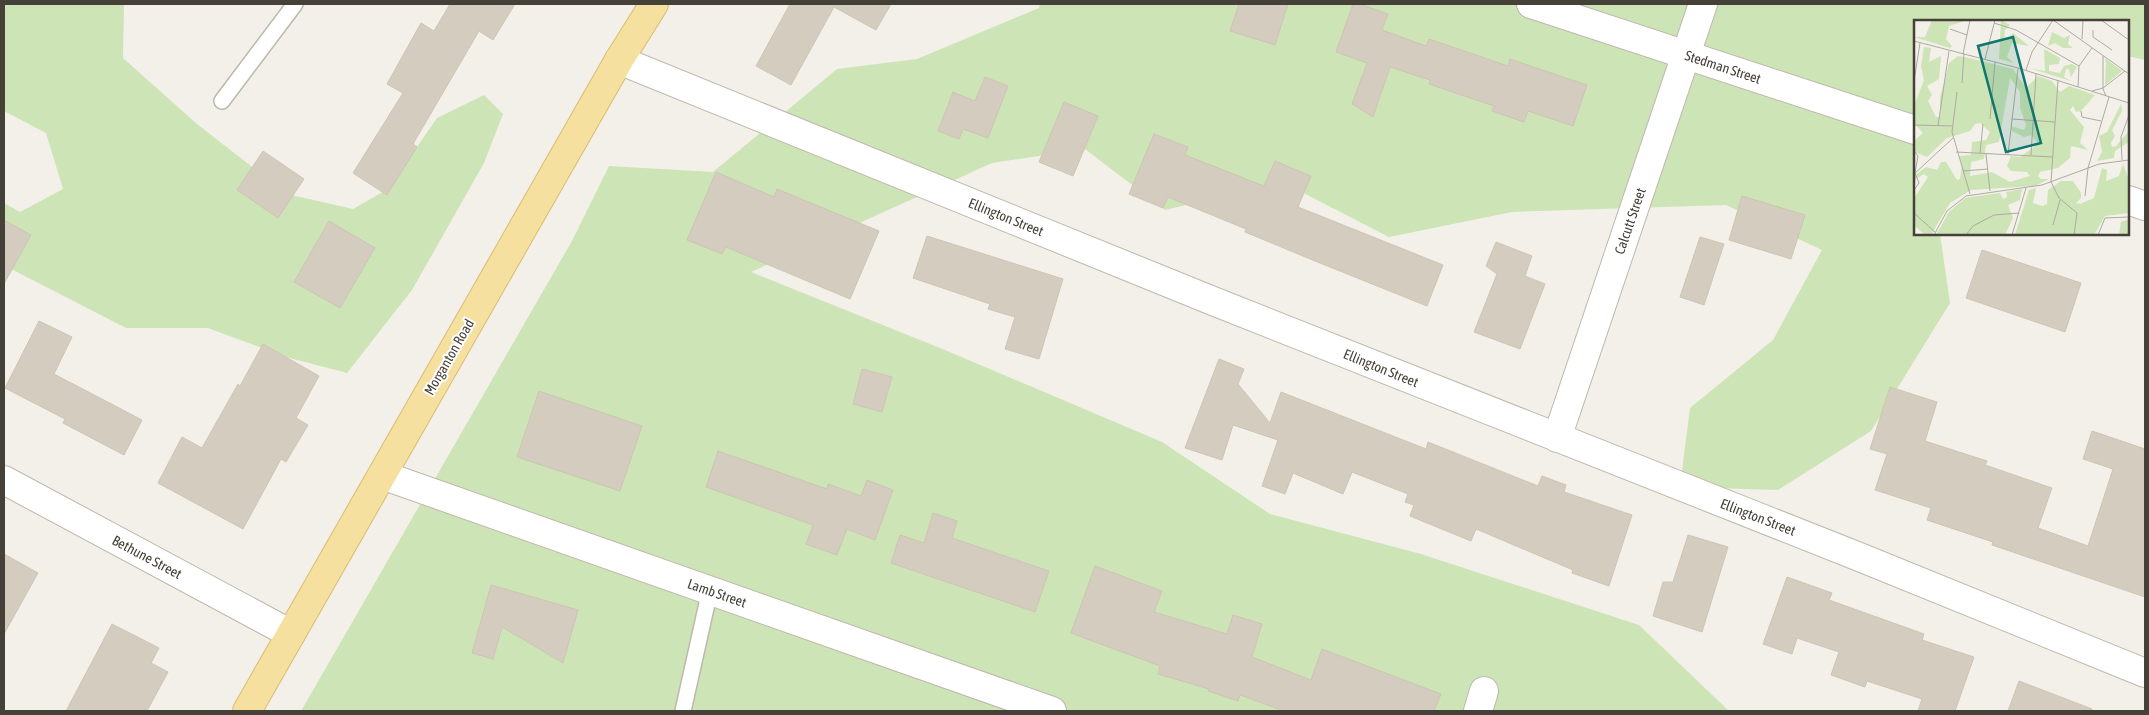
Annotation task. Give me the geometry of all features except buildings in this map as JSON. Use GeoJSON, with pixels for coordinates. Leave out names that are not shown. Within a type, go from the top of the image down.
{"type":"FeatureCollection","features":[{"type":"Feature","properties":{"kind":"main road","name":"Morganton Road"},"geometry":{"type":"LineString","coordinates":[[247,711],[619,60],[654,4]]}},
{"type":"Feature","properties":{"kind":"street","name":"Stedman Street"},"geometry":{"type":"LineString","coordinates":[[1531,4],[1914,130]]}},
{"type":"Feature","properties":{"kind":"street","name":"Calcutt Street"},"geometry":{"type":"LineString","coordinates":[[1557,438],[1703,4]]}},
{"type":"Feature","properties":{"kind":"street","name":"Ellington Street"},"geometry":{"type":"LineString","coordinates":[[619,60],[1213,301],[1857,556],[2145,673]]}},
{"type":"Feature","properties":{"kind":"street"},"geometry":{"type":"LineString","coordinates":[[2129,200],[2145,206]]}},
{"type":"Feature","properties":{"kind":"street","name":"Lamb Street"},"geometry":{"type":"LineString","coordinates":[[382,475],[1052,711]]}},
{"type":"Feature","properties":{"kind":"street","name":"Bethune Street"},"geometry":{"type":"LineString","coordinates":[[4,480],[291,634]]}},
{"type":"Feature","properties":{"kind":"lane"},"geometry":{"type":"LineString","coordinates":[[222,101],[295,4]]}},
{"type":"Feature","properties":{"kind":"lane"},"geometry":{"type":"LineString","coordinates":[[683,711],[710,590]]}},
{"type":"Feature","properties":{"kind":"green space"},"geometry":{"type":"Polygon","coordinates":[[[4,4],[124,4],[123,58],[197,124],[287,194],[353,209],[388,189],[437,118],[484,95],[503,114],[484,163],[412,290],[347,373],[286,357],[208,328],[126,328],[15,271],[4,263],[4,203],[20,212],[63,189],[46,133],[4,111],[4,4]]]}},
{"type":"Feature","properties":{"kind":"green space"},"geometry":{"type":"Polygon","coordinates":[[[1040,4],[2145,4],[2145,60],[2129,56],[2129,20],[1914,20],[1914,235],[1940,235],[1950,303],[1871,431],[1778,490],[1680,487],[1690,408],[1773,340],[1822,250],[1726,205],[1512,212],[1389,237],[1282,182],[1165,210],[1085,149],[992,163],[751,272],[945,350],[1162,442],[1270,514],[1421,554],[1639,625],[1729,711],[301,711],[572,241],[609,166],[713,172],[837,69],[917,59],[1039,8],[1040,4]]]}}]}
